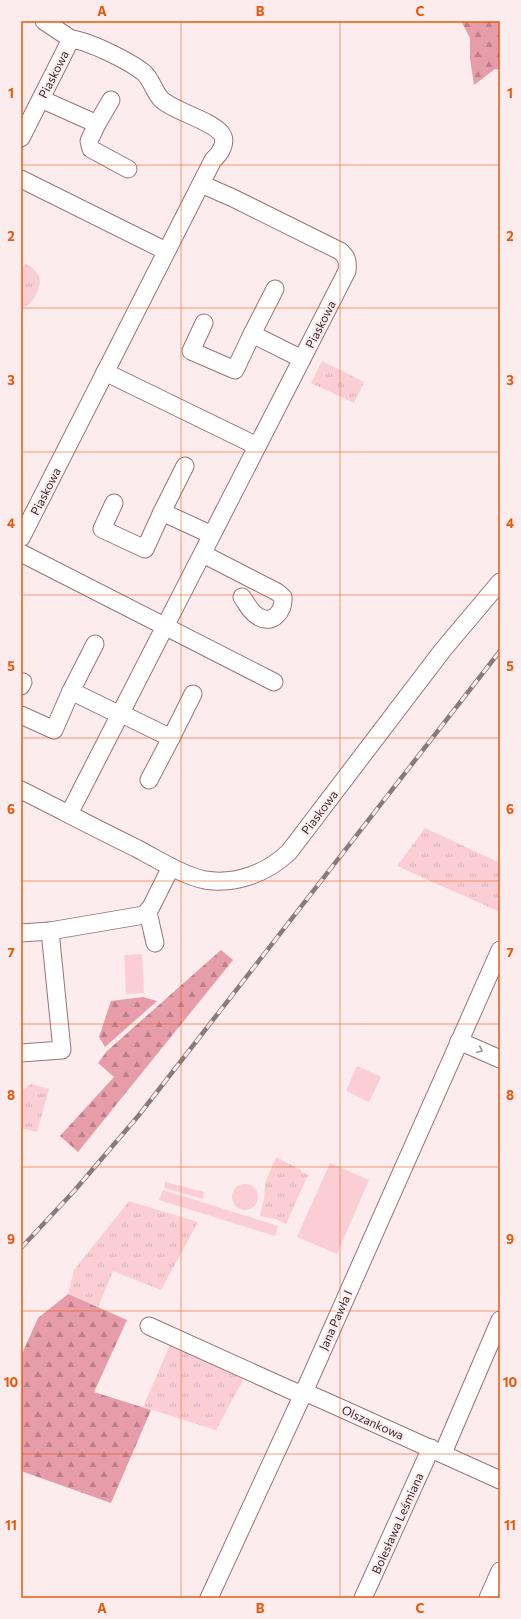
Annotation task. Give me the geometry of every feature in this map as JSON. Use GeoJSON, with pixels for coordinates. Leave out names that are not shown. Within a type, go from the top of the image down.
{"type":"FeatureCollection","features":[{"type":"Feature","properties":{"kind":"street","name":"Piaskowa"},"geometry":{"type":"LineString","coordinates":[[21,538],[166,250],[214,160],[220,154],[224,140],[221,134],[213,127],[162,100],[144,73],[126,62],[81,40],[71,39],[44,21]]}},
{"type":"Feature","properties":{"kind":"street","name":"Piaskowa"},"geometry":{"type":"LineString","coordinates":[[23,129],[41,99],[71,39]]}},
{"type":"Feature","properties":{"kind":"street"},"geometry":{"type":"LineString","coordinates":[[41,99],[97,124]]}},
{"type":"Feature","properties":{"kind":"street"},"geometry":{"type":"LineString","coordinates":[[111,100],[89,141],[91,149],[128,169]]}},
{"type":"Feature","properties":{"kind":"street"},"geometry":{"type":"LineString","coordinates":[[21,179],[166,250]]}},
{"type":"Feature","properties":{"kind":"street","name":"Piaskowa"},"geometry":{"type":"LineString","coordinates":[[68,814],[344,278],[348,264],[346,257],[340,251],[233,198],[201,184]]}},
{"type":"Feature","properties":{"kind":"street"},"geometry":{"type":"LineString","coordinates":[[204,323],[191,351],[235,370],[275,288]]}},
{"type":"Feature","properties":{"kind":"street"},"geometry":{"type":"LineString","coordinates":[[252,334],[302,359]]}},
{"type":"Feature","properties":{"kind":"street"},"geometry":{"type":"LineString","coordinates":[[105,372],[257,446]]}},
{"type":"Feature","properties":{"kind":"street"},"geometry":{"type":"LineString","coordinates":[[114,503],[102,529],[145,549],[185,466]]}},
{"type":"Feature","properties":{"kind":"street"},"geometry":{"type":"LineString","coordinates":[[162,512],[212,536]]}},
{"type":"Feature","properties":{"kind":"street"},"geometry":{"type":"LineString","coordinates":[[21,553],[274,682]]}},
{"type":"Feature","properties":{"kind":"street"},"geometry":{"type":"LineString","coordinates":[[203,554],[278,592],[282,597],[283,604],[280,612],[275,617],[267,619],[260,617],[251,610],[242,597]]}},
{"type":"Feature","properties":{"kind":"street","name":"Piaskowa"},"geometry":{"type":"LineString","coordinates":[[21,790],[171,867],[204,880],[220,881],[252,876],[279,862],[289,852],[442,651],[500,582]]}},
{"type":"Feature","properties":{"kind":"street"},"geometry":{"type":"LineString","coordinates":[[21,715],[54,730],[71,691],[95,644]]}},
{"type":"Feature","properties":{"kind":"street"},"geometry":{"type":"LineString","coordinates":[[71,691],[171,738]]}},
{"type":"Feature","properties":{"kind":"street"},"geometry":{"type":"LineString","coordinates":[[149,780],[193,694]]}},
{"type":"Feature","properties":{"kind":"street"},"geometry":{"type":"LineString","coordinates":[[21,933],[50,932],[139,917],[148,912],[171,867]]}},
{"type":"Feature","properties":{"kind":"street"},"geometry":{"type":"LineString","coordinates":[[148,912],[155,943]]}},
{"type":"Feature","properties":{"kind":"street"},"geometry":{"type":"LineString","coordinates":[[21,1053],[62,1050],[50,932]]}},
{"type":"Feature","properties":{"kind":"street","name":"Jana Pawła I"},"geometry":{"type":"LineString","coordinates":[[209,1598],[304,1392],[500,950]]}},
{"type":"Feature","properties":{"kind":"street"},"geometry":{"type":"LineString","coordinates":[[459,1041],[500,1059]]}},
{"type":"Feature","properties":{"kind":"street"},"geometry":{"type":"LineString","coordinates":[[437,1451],[500,1320]]}},
{"type":"Feature","properties":{"kind":"street","name":"Olszankowa"},"geometry":{"type":"LineString","coordinates":[[149,1326],[295,1392],[304,1392],[500,1480]]}},
{"type":"Feature","properties":{"kind":"street","name":"Bolesława Leśmiana"},"geometry":{"type":"LineString","coordinates":[[364,1598],[437,1451]]}},
{"type":"Feature","properties":{"kind":"street"},"geometry":{"type":"LineString","coordinates":[[488,1598],[500,1571]]}},
{"type":"Feature","properties":{"kind":"green space"},"geometry":{"type":"Polygon","coordinates":[[[461,21],[500,21],[500,70],[495,69],[474,85],[470,58],[470,38],[461,21]]]}},
{"type":"Feature","properties":{"kind":"green space"},"geometry":{"type":"Polygon","coordinates":[[[25,264],[36,272],[40,281],[36,296],[29,304],[21,308],[21,272],[25,264]]]}},
{"type":"Feature","properties":{"kind":"green space"},"geometry":{"type":"Polygon","coordinates":[[[322,361],[364,382],[354,403],[311,383],[322,361]]]}},
{"type":"Feature","properties":{"kind":"green space"},"geometry":{"type":"Polygon","coordinates":[[[425,828],[500,863],[500,912],[397,866],[425,828]]]}},
{"type":"Feature","properties":{"kind":"green space"},"geometry":{"type":"Polygon","coordinates":[[[221,950],[233,960],[78,1152],[60,1136],[114,1077],[98,1063],[107,1051],[221,950]]]}},
{"type":"Feature","properties":{"kind":"green space"},"geometry":{"type":"Polygon","coordinates":[[[142,954],[144,993],[126,994],[124,955],[142,954]]]}},
{"type":"Feature","properties":{"kind":"green space"},"geometry":{"type":"Polygon","coordinates":[[[143,997],[157,1001],[105,1047],[99,1037],[111,1001],[143,997]]]}},
{"type":"Feature","properties":{"kind":"green space"},"geometry":{"type":"Polygon","coordinates":[[[357,1066],[381,1077],[369,1102],[346,1091],[357,1066]]]}},
{"type":"Feature","properties":{"kind":"green space"},"geometry":{"type":"Polygon","coordinates":[[[31,1084],[49,1089],[37,1132],[21,1128],[21,1092],[31,1084]]]}},
{"type":"Feature","properties":{"kind":"green space"},"geometry":{"type":"Polygon","coordinates":[[[276,1157],[308,1175],[286,1224],[275,1219],[260,1216],[264,1199],[265,1183],[276,1157]]]}},
{"type":"Feature","properties":{"kind":"green space"},"geometry":{"type":"Polygon","coordinates":[[[330,1163],[369,1180],[337,1254],[297,1237],[330,1163]]]}},
{"type":"Feature","properties":{"kind":"green space"},"geometry":{"type":"Polygon","coordinates":[[[165,1182],[204,1192],[203,1199],[164,1188],[165,1182]]]}},
{"type":"Feature","properties":{"kind":"green space"},"geometry":{"type":"Polygon","coordinates":[[[245,1184],[254,1188],[258,1197],[254,1206],[245,1210],[236,1206],[232,1197],[236,1188],[245,1184]]]}},
{"type":"Feature","properties":{"kind":"green space"},"geometry":{"type":"Polygon","coordinates":[[[163,1190],[278,1226],[275,1236],[159,1200],[163,1190]]]}},
{"type":"Feature","properties":{"kind":"green space"},"geometry":{"type":"Polygon","coordinates":[[[129,1201],[198,1222],[161,1290],[113,1271],[98,1307],[68,1294],[74,1270],[129,1201]]]}},
{"type":"Feature","properties":{"kind":"green space"},"geometry":{"type":"Polygon","coordinates":[[[68,1294],[127,1320],[94,1392],[151,1410],[111,1503],[21,1471],[21,1356],[38,1318],[68,1294]]]}},
{"type":"Feature","properties":{"kind":"green space"},"geometry":{"type":"Polygon","coordinates":[[[172,1340],[247,1373],[216,1430],[143,1407],[172,1340]]]}},
{"type":"Feature","properties":{"kind":"railway"},"geometry":{"type":"LineString","coordinates":[[21,1248],[75,1190],[139,1115],[500,651]]}}]}
